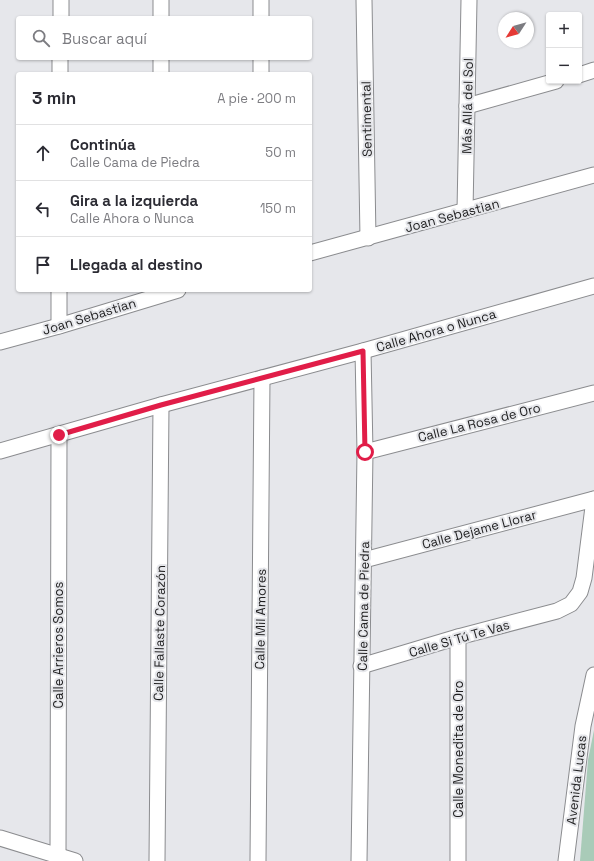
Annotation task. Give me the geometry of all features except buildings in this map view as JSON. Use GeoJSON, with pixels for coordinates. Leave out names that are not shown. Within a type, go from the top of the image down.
{"type":"FeatureCollection","features":[{"type":"Feature","properties":{"kind":"street"},"geometry":{"type":"LineString","coordinates":[[60,16],[61,0]]}},
{"type":"Feature","properties":{"kind":"street"},"geometry":{"type":"LineString","coordinates":[[161,0],[161,16]]}},
{"type":"Feature","properties":{"kind":"street"},"geometry":{"type":"LineString","coordinates":[[261,0],[261,16]]}},
{"type":"Feature","properties":{"kind":"street","name":"Sentimental"},"geometry":{"type":"LineString","coordinates":[[364,0],[368,238]]}},
{"type":"Feature","properties":{"kind":"street","name":"Más Allá del Sol"},"geometry":{"type":"LineString","coordinates":[[464,212],[470,0]]}},
{"type":"Feature","properties":{"kind":"street"},"geometry":{"type":"LineString","coordinates":[[60,60],[60,72]]}},
{"type":"Feature","properties":{"kind":"street"},"geometry":{"type":"LineString","coordinates":[[161,60],[161,72]]}},
{"type":"Feature","properties":{"kind":"street"},"geometry":{"type":"LineString","coordinates":[[261,60],[261,72]]}},
{"type":"Feature","properties":{"kind":"street"},"geometry":{"type":"LineString","coordinates":[[582,73],[594,70]]}},
{"type":"Feature","properties":{"kind":"street"},"geometry":{"type":"LineString","coordinates":[[467,106],[546,84]]}},
{"type":"Feature","properties":{"kind":"street","name":"Joan Sebastian"},"geometry":{"type":"LineString","coordinates":[[312,252],[464,212],[594,175]]}},
{"type":"Feature","properties":{"kind":"street","name":"Calle Ahora o Nunca"},"geometry":{"type":"LineString","coordinates":[[0,451],[161,405],[363,351],[594,286]]}},
{"type":"Feature","properties":{"kind":"street"},"geometry":{"type":"LineString","coordinates":[[59,292],[59,326]]}},
{"type":"Feature","properties":{"kind":"street","name":"Joan Sebastian"},"geometry":{"type":"LineString","coordinates":[[0,342],[59,326],[160,292]]}},
{"type":"Feature","properties":{"kind":"street","name":"Calle Cama de Piedra"},"geometry":{"type":"LineString","coordinates":[[359,861],[365,452],[363,351]]}},
{"type":"Feature","properties":{"kind":"street","name":"Calle Mil Amores"},"geometry":{"type":"LineString","coordinates":[[258,861],[262,378]]}},
{"type":"Feature","properties":{"kind":"street","name":"Calle La Rosa de Oro"},"geometry":{"type":"LineString","coordinates":[[365,452],[594,393]]}},
{"type":"Feature","properties":{"kind":"street","name":"Calle Fallaste Corazón"},"geometry":{"type":"LineString","coordinates":[[156,861],[161,405]]}},
{"type":"Feature","properties":{"kind":"street","name":"Calle Arrieros Somos"},"geometry":{"type":"LineString","coordinates":[[58,856],[59,435]]}},
{"type":"Feature","properties":{"kind":"street","name":"Calle Dejame Llorar"},"geometry":{"type":"LineString","coordinates":[[364,560],[594,499]]}},
{"type":"Feature","properties":{"kind":"street","name":"Calle Si Tú Te Vas"},"geometry":{"type":"LineString","coordinates":[[361,666],[458,637],[557,611],[571,604],[580,592],[584,578],[594,499]]}},
{"type":"Feature","properties":{"kind":"street","name":"Calle Monedita de Oro"},"geometry":{"type":"LineString","coordinates":[[458,637],[458,861]]}},
{"type":"Feature","properties":{"kind":"street","name":"Avenida Lucas"},"geometry":{"type":"LineString","coordinates":[[566,861],[583,726],[594,675]]}},
{"type":"Feature","properties":{"kind":"street"},"geometry":{"type":"LineString","coordinates":[[0,838],[75,861]]}},
{"type":"Feature","properties":{"kind":"green space"},"geometry":{"type":"Polygon","coordinates":[[[594,730],[594,861],[580,861],[588,760],[594,730]]]}},
{"type":"Feature","properties":{"kind":"route"},"geometry":{"type":"LineString","coordinates":[[59,435],[161,405],[363,351],[365,452]]}}]}
